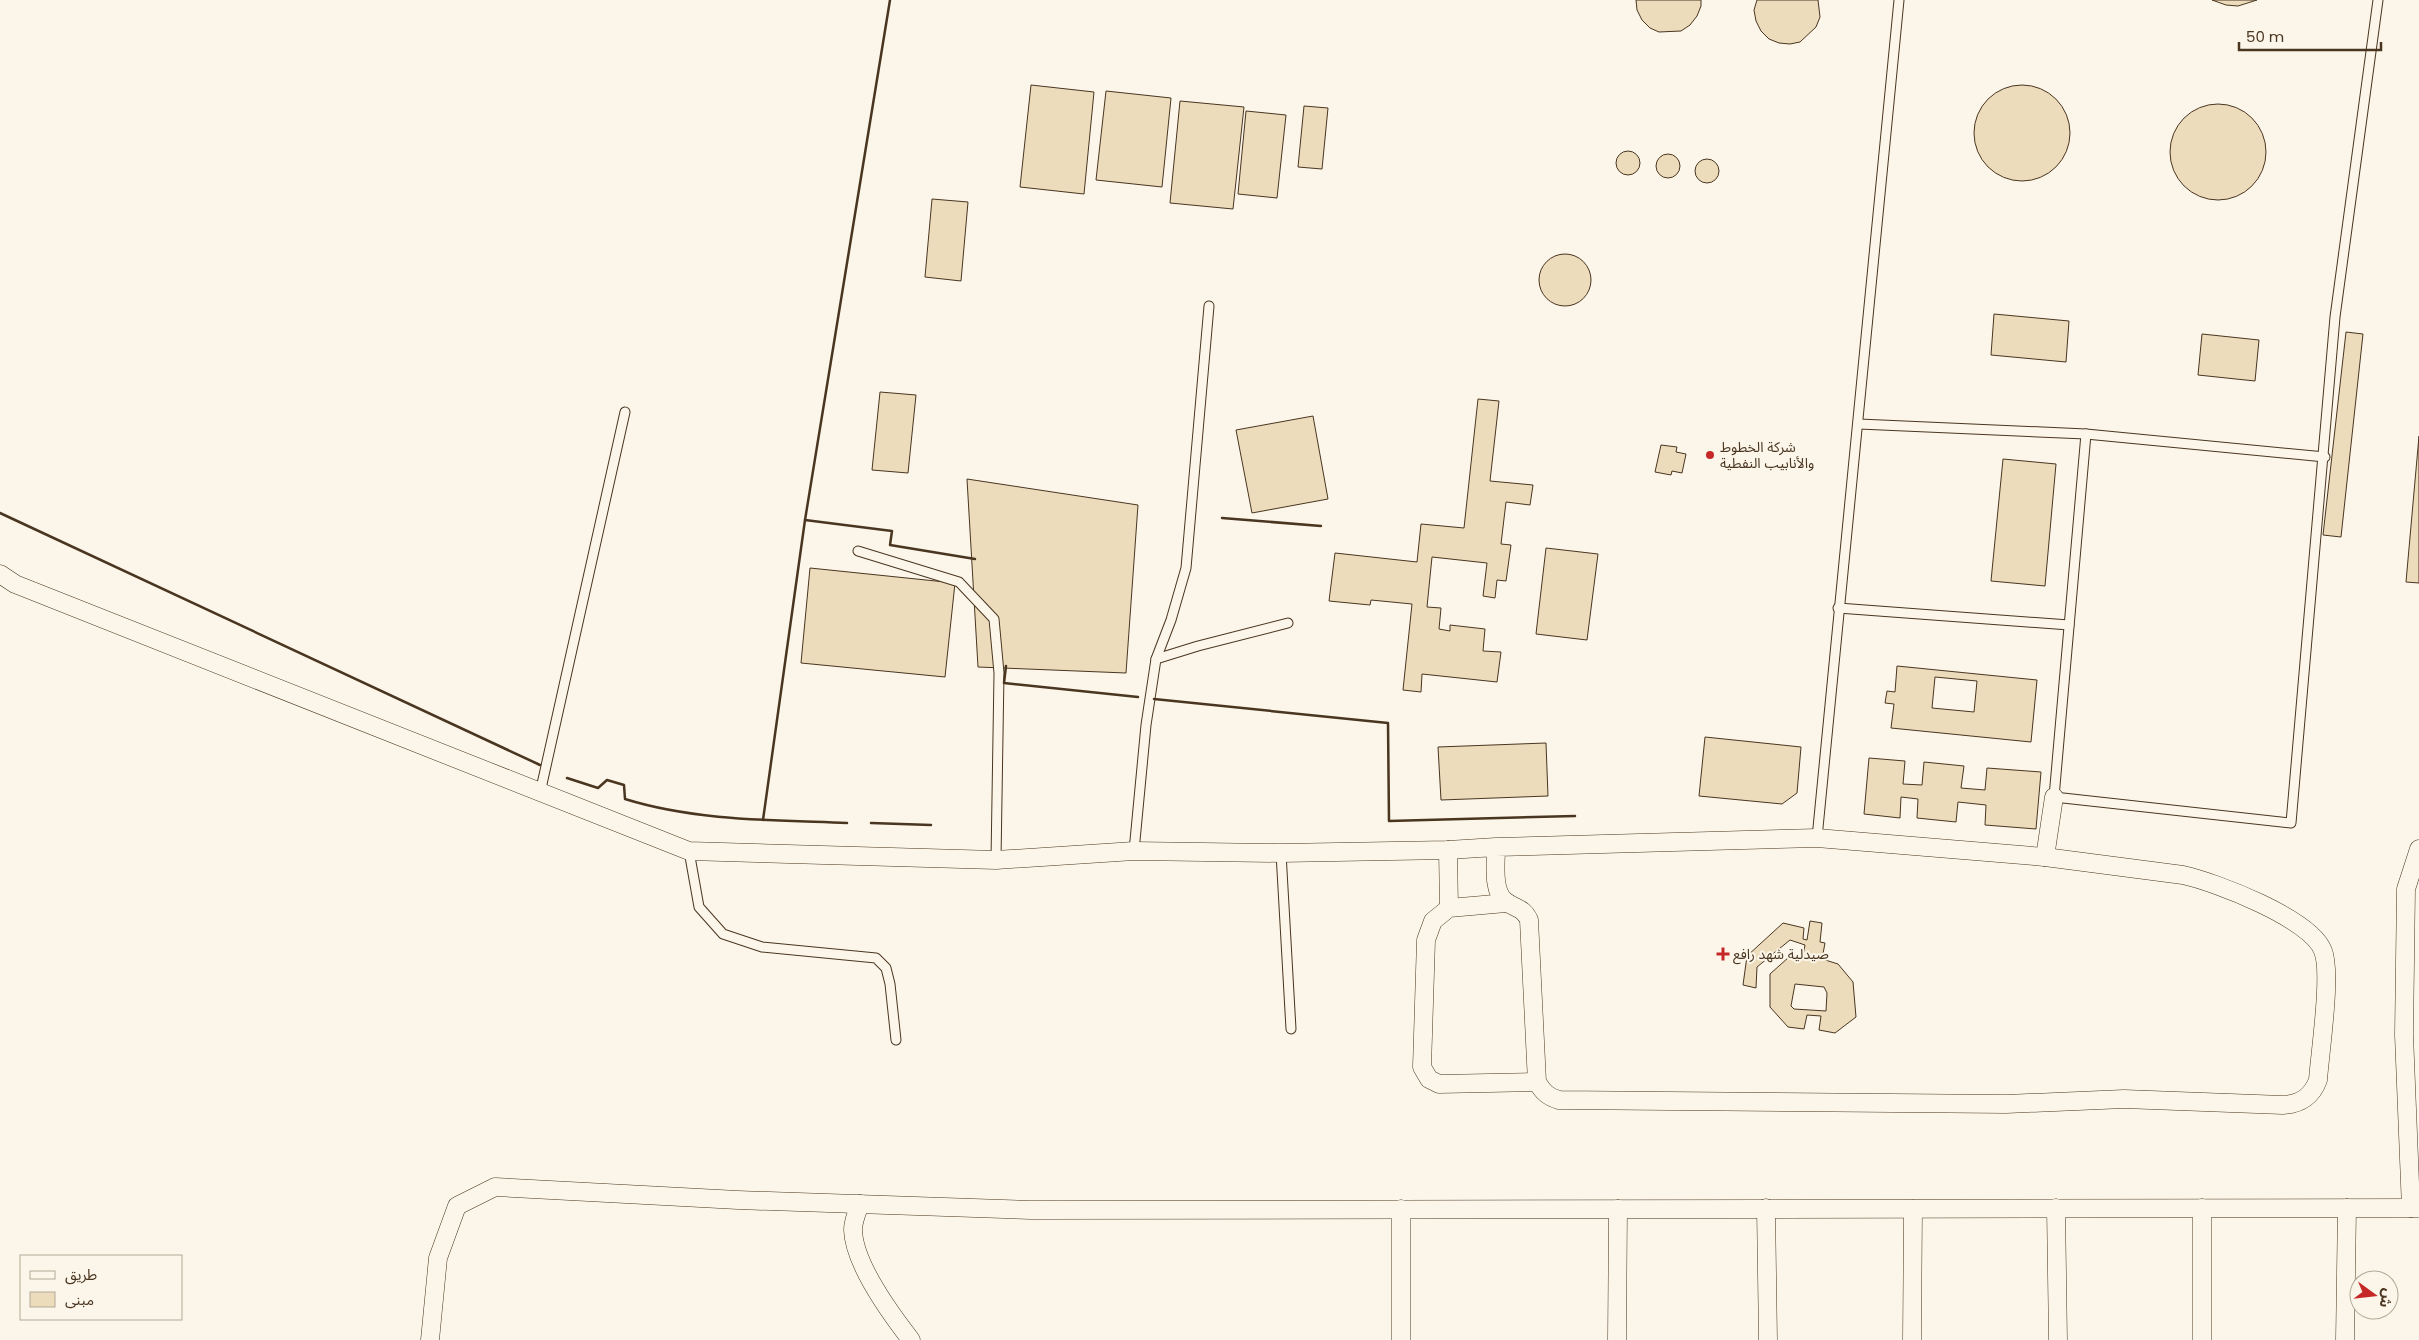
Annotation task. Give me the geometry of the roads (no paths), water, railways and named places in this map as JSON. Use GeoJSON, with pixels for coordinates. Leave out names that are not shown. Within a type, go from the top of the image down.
{"type":"FeatureCollection","features":[{"type":"Feature","properties":{"kind":"street"},"geometry":{"type":"LineString","coordinates":[[0,574],[15,584],[689,851],[996,860],[1134,852],[1281,853],[1448,850],[1817,838],[2046,857],[2162,871],[2203,880],[2242,895],[2310,932],[2324,951],[2326,968],[2318,1080],[2309,1096],[2292,1104],[2124,1099],[2006,1104],[1559,1100],[1549,1097],[1542,1091],[1537,1082],[1529,920],[1521,908],[1506,903],[1449,908],[1433,921],[1426,940],[1422,1067],[1429,1079],[1439,1084],[1537,1082]]}},
{"type":"Feature","properties":{"kind":"street"},"geometry":{"type":"LineString","coordinates":[[2046,857],[2054,797]]}},
{"type":"Feature","properties":{"kind":"street"},"geometry":{"type":"LineString","coordinates":[[1496,847],[1498,891],[1506,903]]}},
{"type":"Feature","properties":{"kind":"street"},"geometry":{"type":"LineString","coordinates":[[430,1340],[438,1258],[456,1206],[496,1187],[738,1200],[1031,1210],[2415,1208],[2404,1036],[2406,889],[2419,849]]}},
{"type":"Feature","properties":{"kind":"street"},"geometry":{"type":"LineString","coordinates":[[1448,850],[1449,908]]}},
{"type":"Feature","properties":{"kind":"street"},"geometry":{"type":"LineString","coordinates":[[860,1204],[852,1227],[855,1251],[893,1317],[911,1340]]}},
{"type":"Feature","properties":{"kind":"street"},"geometry":{"type":"LineString","coordinates":[[1766,1208],[1768,1340]]}},
{"type":"Feature","properties":{"kind":"street"},"geometry":{"type":"LineString","coordinates":[[2056,1208],[2058,1340]]}},
{"type":"Feature","properties":{"kind":"street"},"geometry":{"type":"LineString","coordinates":[[2202,1208],[2202,1340]]}},
{"type":"Feature","properties":{"kind":"street"},"geometry":{"type":"LineString","coordinates":[[2345,1340],[2346,1208]]}},
{"type":"Feature","properties":{"kind":"street"},"geometry":{"type":"LineString","coordinates":[[1401,1209],[1401,1340]]}},
{"type":"Feature","properties":{"kind":"street"},"geometry":{"type":"LineString","coordinates":[[1617,1340],[1618,1209]]}},
{"type":"Feature","properties":{"kind":"street"},"geometry":{"type":"LineString","coordinates":[[1912,1209],[1912,1340]]}},
{"type":"Feature","properties":{"kind":"lane"},"geometry":{"type":"LineString","coordinates":[[1817,838],[1899,0]]}},
{"type":"Feature","properties":{"kind":"lane"},"geometry":{"type":"LineString","coordinates":[[2086,434],[2054,797],[2291,823],[2336,317],[2378,0]]}},
{"type":"Feature","properties":{"kind":"lane"},"geometry":{"type":"LineString","coordinates":[[1134,852],[1146,725],[1156,660],[1171,620],[1186,568],[1209,306]]}},
{"type":"Feature","properties":{"kind":"lane"},"geometry":{"type":"LineString","coordinates":[[540,793],[625,412]]}},
{"type":"Feature","properties":{"kind":"lane"},"geometry":{"type":"LineString","coordinates":[[1859,424],[2086,434],[2325,456]]}},
{"type":"Feature","properties":{"kind":"lane"},"geometry":{"type":"LineString","coordinates":[[858,551],[959,582],[994,619],[999,673],[996,860]]}},
{"type":"Feature","properties":{"kind":"lane"},"geometry":{"type":"LineString","coordinates":[[1838,608],[2069,626]]}},
{"type":"Feature","properties":{"kind":"lane"},"geometry":{"type":"LineString","coordinates":[[1156,660],[1198,646],[1288,623]]}},
{"type":"Feature","properties":{"kind":"lane"},"geometry":{"type":"LineString","coordinates":[[689,851],[699,907],[723,934],[762,948],[876,958],[886,968],[888,976],[896,1040]]}},
{"type":"Feature","properties":{"kind":"lane"},"geometry":{"type":"LineString","coordinates":[[1281,853],[1291,1029]]}},
{"type":"Feature","properties":{"kind":"place","name":"شركة الخطوط والأنابيب النفطية"},"geometry":{"type":"Point","coordinates":[1710,455]}},
{"type":"Feature","properties":{"kind":"place","name":"صيدلية شهد رافع"},"geometry":{"type":"Point","coordinates":[1723,954]}}]}
